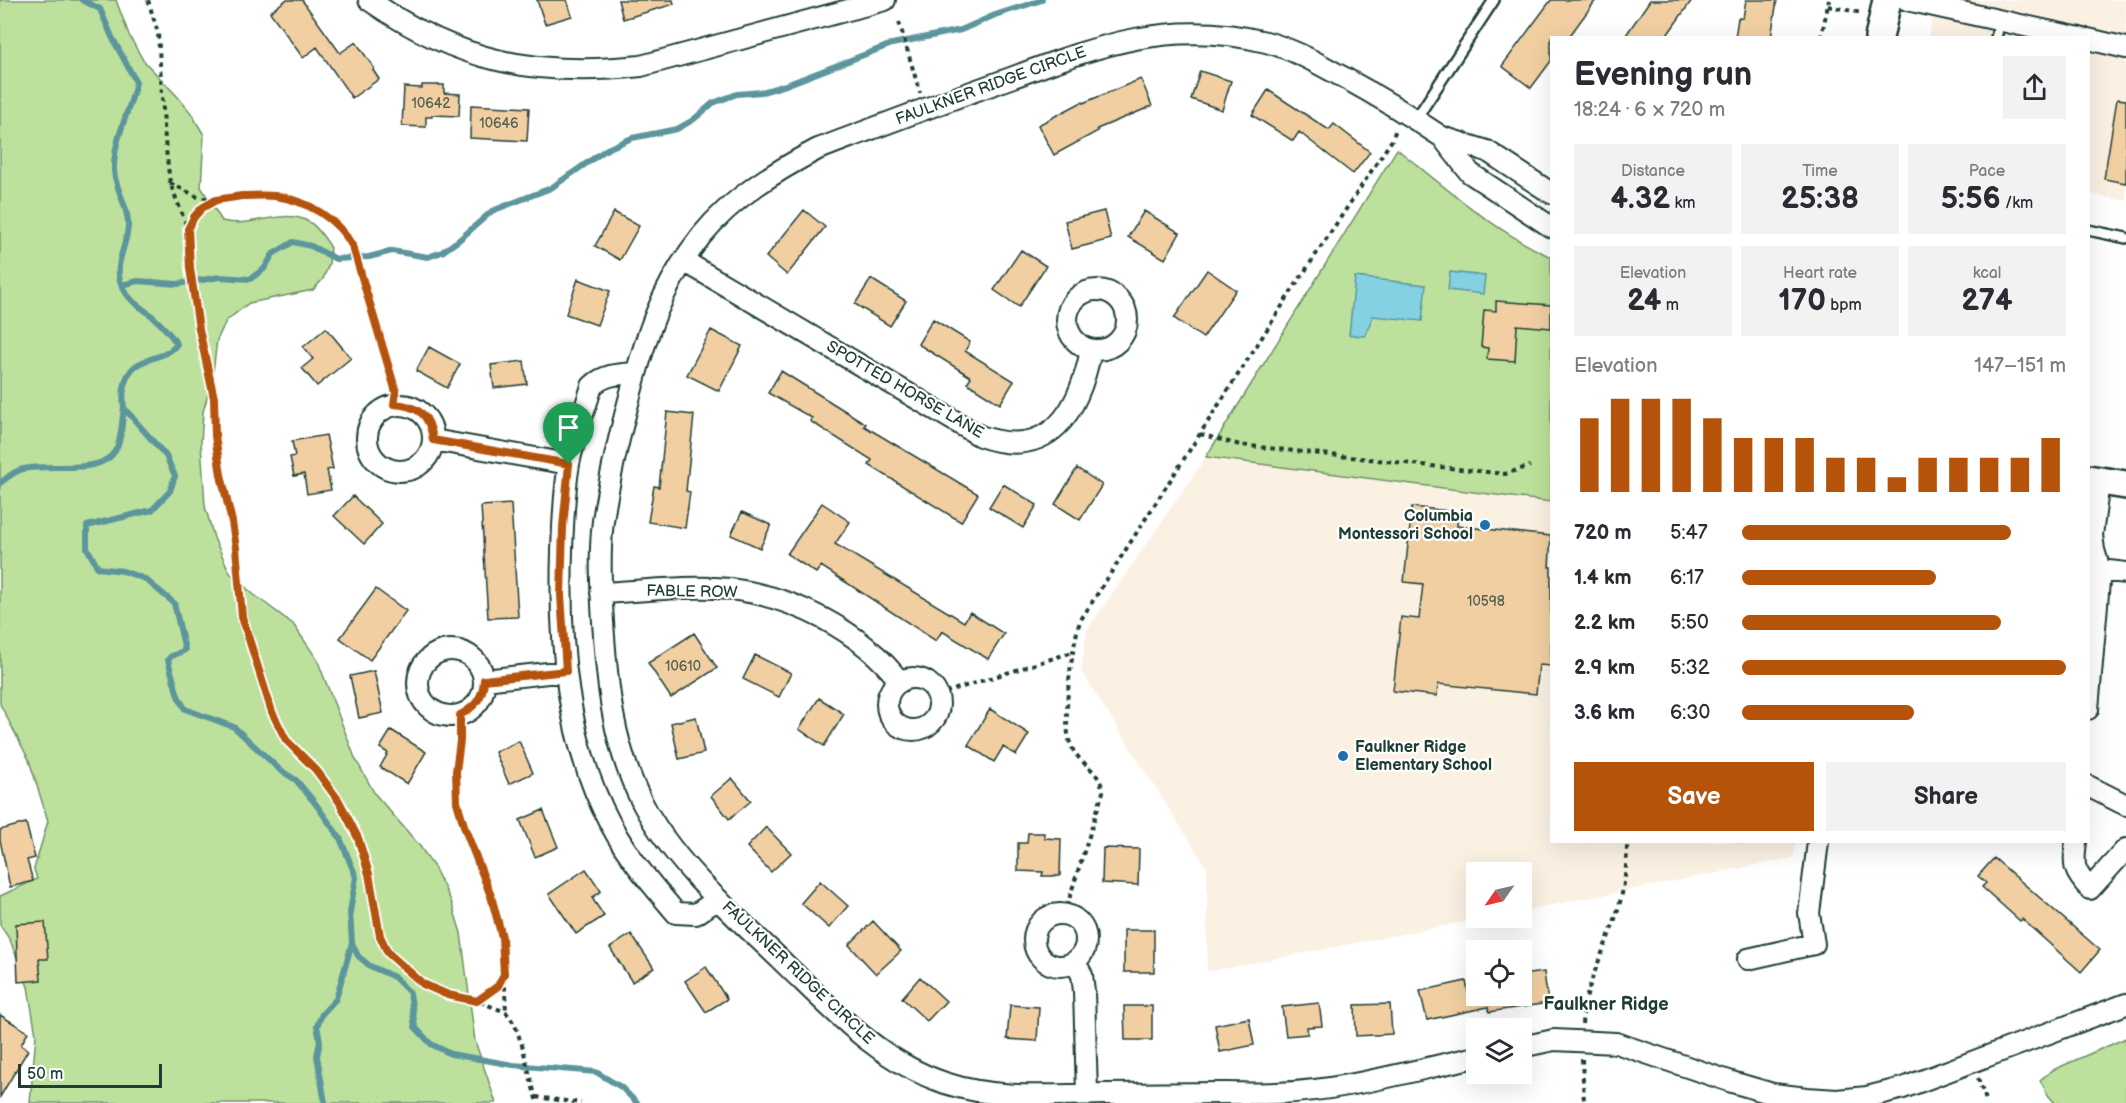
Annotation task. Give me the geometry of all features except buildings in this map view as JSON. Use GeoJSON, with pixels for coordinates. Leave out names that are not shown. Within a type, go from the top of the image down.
{"type":"FeatureCollection","features":[{"type":"Feature","properties":{"kind":"street"},"geometry":{"type":"LineString","coordinates":[[369,0],[395,18],[464,52],[505,63],[538,68],[598,69],[642,66],[885,0]]}},
{"type":"Feature","properties":{"kind":"street"},"geometry":{"type":"LineString","coordinates":[[1879,36],[1887,0]]}},
{"type":"Feature","properties":{"kind":"street"},"geometry":{"type":"LineString","coordinates":[[1907,0],[1998,29],[2062,36]]}},
{"type":"Feature","properties":{"kind":"street","name":"FAULKNER RIDGE CIRCLE"},"geometry":{"type":"LineString","coordinates":[[1466,1059],[1376,1079],[1277,1094],[1087,1094],[982,1092],[945,1083],[882,1052],[844,1021],[718,898],[658,830],[643,804],[620,747],[611,713],[601,593],[602,525],[611,471],[636,373],[661,298],[704,233],[725,212],[751,189],[783,167],[818,149],[1085,51],[1139,37],[1200,32],[1258,41],[1307,58],[1410,115],[1442,137],[1487,151],[1550,192]]}},
{"type":"Feature","properties":{"kind":"street"},"geometry":{"type":"LineString","coordinates":[[2090,39],[2126,48]]}},
{"type":"Feature","properties":{"kind":"street","name":"FAULKNER RIDGE CIRCLE"},"geometry":{"type":"LineString","coordinates":[[1442,137],[1470,173],[1550,226]]}},
{"type":"Feature","properties":{"kind":"street","name":"SPOTTED HORSE LANE"},"geometry":{"type":"LineString","coordinates":[[684,261],[980,436],[1000,443],[1015,444],[1032,440],[1049,432],[1065,419],[1085,379],[1091,350]]}},
{"type":"Feature","properties":{"kind":"street","name":"FAULKNER RIDGE CIRCLE"},"geometry":{"type":"LineString","coordinates":[[636,373],[610,375],[598,380],[592,386],[569,464],[563,527],[561,595],[566,671],[573,718],[596,794],[611,826],[629,854],[676,913],[696,914],[718,898]]}},
{"type":"Feature","properties":{"kind":"street"},"geometry":{"type":"LineString","coordinates":[[394,404],[410,406],[422,413],[431,426],[433,440],[427,458],[415,467],[404,471],[389,469],[378,463],[370,452],[366,438],[373,417],[382,409],[394,404]]}},
{"type":"Feature","properties":{"kind":"street"},"geometry":{"type":"LineString","coordinates":[[433,440],[569,464]]}},
{"type":"Feature","properties":{"kind":"street"},"geometry":{"type":"LineString","coordinates":[[2090,686],[2100,570],[2092,535],[2094,481],[2126,485]]}},
{"type":"Feature","properties":{"kind":"street"},"geometry":{"type":"LineString","coordinates":[[2100,570],[2126,573]]}},
{"type":"Feature","properties":{"kind":"street","name":"FABLE ROW"},"geometry":{"type":"LineString","coordinates":[[601,593],[693,588],[730,589],[765,596],[805,611],[837,627],[872,651],[888,666],[900,682]]}},
{"type":"Feature","properties":{"kind":"street"},"geometry":{"type":"LineString","coordinates":[[453,649],[467,653],[479,664],[484,680],[481,698],[472,709],[460,715],[447,716],[434,711],[425,704],[418,691],[417,679],[421,667],[428,658],[439,651],[453,649]]}},
{"type":"Feature","properties":{"kind":"street"},"geometry":{"type":"LineString","coordinates":[[484,680],[566,671]]}},
{"type":"Feature","properties":{"kind":"street"},"geometry":{"type":"LineString","coordinates":[[914,678],[922,679],[930,684],[937,694],[939,707],[933,720],[921,729],[905,729],[892,719],[887,702],[890,691],[900,682],[914,678]]}},
{"type":"Feature","properties":{"kind":"street"},"geometry":{"type":"LineString","coordinates":[[2090,787],[2126,806]]}},
{"type":"Feature","properties":{"kind":"street"},"geometry":{"type":"LineString","coordinates":[[1748,959],[1814,944],[1809,913],[1818,843]]}},
{"type":"Feature","properties":{"kind":"street"},"geometry":{"type":"LineString","coordinates":[[2076,843],[2074,867],[2078,876],[2090,889],[2126,849]]}},
{"type":"Feature","properties":{"kind":"street"},"geometry":{"type":"LineString","coordinates":[[1054,915],[1064,915],[1080,923],[1086,938],[1082,954],[1075,962],[1064,966],[1047,963],[1039,954],[1035,946],[1035,937],[1038,927],[1045,920],[1054,915]]}},
{"type":"Feature","properties":{"kind":"street"},"geometry":{"type":"LineString","coordinates":[[1075,962],[1082,975],[1084,991],[1087,1094]]}},
{"type":"Feature","properties":{"kind":"street"},"geometry":{"type":"LineString","coordinates":[[1532,1045],[1554,1040],[1616,1043],[1773,1094],[1837,1100],[1867,1097],[1903,1088],[2126,1004]]}},
{"type":"Feature","properties":{"kind":"lane"},"geometry":{"type":"LineString","coordinates":[[1410,115],[1494,0]]}},
{"type":"Feature","properties":{"kind":"lane"},"geometry":{"type":"LineString","coordinates":[[2090,230],[2126,238]]}},
{"type":"Feature","properties":{"kind":"path"},"geometry":{"type":"LineString","coordinates":[[148,0],[158,33],[165,141],[171,183],[188,229],[190,268],[214,398],[215,436],[232,522],[242,617],[272,712],[286,740],[316,770],[339,801],[358,838],[369,874],[380,936],[388,953],[423,984],[448,995],[477,1001],[506,1012],[516,1025],[537,1103]]}},
{"type":"Feature","properties":{"kind":"path"},"geometry":{"type":"LineString","coordinates":[[1821,36],[1829,0]]}},
{"type":"Feature","properties":{"kind":"path"},"geometry":{"type":"LineString","coordinates":[[1828,6],[1863,13]]}},
{"type":"Feature","properties":{"kind":"path"},"geometry":{"type":"LineString","coordinates":[[898,22],[925,108]]}},
{"type":"Feature","properties":{"kind":"path"},"geometry":{"type":"LineString","coordinates":[[1064,915],[1103,792],[1096,773],[1081,760],[1071,747],[1067,729],[1068,693],[1073,652],[1080,621],[1410,115]]}},
{"type":"Feature","properties":{"kind":"path"},"geometry":{"type":"LineString","coordinates":[[171,183],[198,197],[216,200],[242,196],[276,196],[302,204],[330,218],[345,232],[353,247],[361,272],[396,392],[394,404]]}},
{"type":"Feature","properties":{"kind":"path"},"geometry":{"type":"LineString","coordinates":[[188,229],[202,208],[216,200]]}},
{"type":"Feature","properties":{"kind":"path"},"geometry":{"type":"LineString","coordinates":[[1200,434],[1240,445],[1505,474],[1530,466]]}},
{"type":"Feature","properties":{"kind":"path"},"geometry":{"type":"LineString","coordinates":[[937,694],[1073,652]]}},
{"type":"Feature","properties":{"kind":"path"},"geometry":{"type":"LineString","coordinates":[[460,715],[460,741],[456,771],[457,802],[491,896],[502,937],[506,1012]]}},
{"type":"Feature","properties":{"kind":"path"},"geometry":{"type":"LineString","coordinates":[[1584,1103],[1581,1041],[1583,1006],[1619,906],[1627,868],[1627,843]]}},
{"type":"Feature","properties":{"kind":"path"},"geometry":{"type":"LineString","coordinates":[[477,1001],[498,986],[504,974]]}},
{"type":"Feature","properties":{"kind":"path"},"geometry":{"type":"LineString","coordinates":[[1972,1062],[1987,1103]]}},
{"type":"Feature","properties":{"kind":"path"},"geometry":{"type":"LineString","coordinates":[[536,1096],[581,1103]]}},
{"type":"Feature","properties":{"kind":"shaded area"},"geometry":{"type":"Polygon","coordinates":[[[1936,0],[2126,0],[2126,201],[2090,193],[2090,36],[1928,36],[1936,0]]]}},
{"type":"Feature","properties":{"kind":"shaded area","name":"Faulkner Ridge Elementary School"},"geometry":{"type":"Polygon","coordinates":[[[1206,457],[1550,502],[1550,843],[1796,843],[1793,858],[1532,909],[1532,862],[1466,862],[1466,922],[1207,972],[1207,868],[1081,671],[1087,630],[1206,457]]]}},
{"type":"Feature","properties":{"kind":"green space"},"geometry":{"type":"Polygon","coordinates":[[[0,0],[116,0],[129,35],[143,60],[191,113],[204,135],[201,187],[222,221],[233,223],[277,217],[299,218],[315,226],[330,246],[329,264],[323,279],[313,290],[249,303],[226,321],[217,340],[212,380],[203,412],[201,443],[205,506],[214,538],[230,573],[253,594],[293,624],[317,659],[355,758],[375,794],[419,845],[434,867],[451,901],[461,933],[475,1041],[496,1103],[30,1103],[36,1035],[28,987],[10,940],[0,925],[0,896],[37,879],[34,869],[48,821],[29,760],[0,704],[0,0]]]}},
{"type":"Feature","properties":{"kind":"green space"},"geometry":{"type":"Polygon","coordinates":[[[1397,149],[1490,222],[1550,256],[1550,502],[1206,457],[1397,149]]]}},
{"type":"Feature","properties":{"kind":"green space"},"geometry":{"type":"Polygon","coordinates":[[[2126,1038],[2126,1103],[2055,1103],[2048,1095],[2040,1080],[2053,1070],[2126,1038]]]}},
{"type":"Feature","properties":{"kind":"water"},"geometry":{"type":"Polygon","coordinates":[[[1450,272],[1485,276],[1483,294],[1448,290],[1450,272]]]}},
{"type":"Feature","properties":{"kind":"water"},"geometry":{"type":"Polygon","coordinates":[[[1355,277],[1426,285],[1422,321],[1373,316],[1365,336],[1349,335],[1355,277]]]}},
{"type":"Feature","properties":{"kind":"waterway"},"geometry":{"type":"LineString","coordinates":[[82,0],[100,9],[136,82],[114,159],[115,178],[128,218],[127,233],[119,264],[120,280],[129,297],[152,316],[177,344],[164,354],[132,369],[127,377],[123,396],[124,408],[166,456],[175,476],[170,491],[152,510],[87,526],[87,548],[98,568],[123,571],[145,579],[174,603],[185,650],[168,660],[178,696],[185,709],[234,727],[280,770],[296,780],[340,838],[356,877],[350,912],[352,943],[358,956],[370,966],[394,977],[410,993],[415,1027],[431,1044],[451,1054],[513,1065],[596,1072],[621,1087],[637,1103]]}},
{"type":"Feature","properties":{"kind":"waterway"},"geometry":{"type":"LineString","coordinates":[[122,285],[138,281],[177,284],[220,277],[250,279],[264,269],[273,254],[293,242],[311,246],[336,259],[369,257],[392,251],[428,257],[442,252],[459,240],[492,211],[551,188],[607,149],[632,138],[677,129],[693,120],[713,103],[737,94],[762,92],[786,85],[892,44],[961,30],[995,15],[1042,0]]}},
{"type":"Feature","properties":{"kind":"waterway"},"geometry":{"type":"LineString","coordinates":[[0,483],[20,470],[75,467],[102,462],[112,455],[118,445],[124,408]]}},
{"type":"Feature","properties":{"kind":"waterway"},"geometry":{"type":"LineString","coordinates":[[325,1103],[317,1056],[320,1041],[317,1026],[322,1014],[336,999],[352,943]]}},
{"type":"Feature","properties":{"kind":"place","name":"Columbia Montessori School"},"geometry":{"type":"Point","coordinates":[1485,525]}},
{"type":"Feature","properties":{"kind":"place","name":"Faulkner Ridge Elementary School"},"geometry":{"type":"Point","coordinates":[1343,756]}},
{"type":"Feature","properties":{"kind":"district","name":"Faulkner Ridge"},"geometry":{"type":"Point","coordinates":[1606,1004]}},
{"type":"Feature","properties":{"kind":"route"},"geometry":{"type":"LineString","coordinates":[[242,196],[276,196],[302,204],[330,218],[345,232],[353,247],[396,392],[394,404],[410,406],[422,413],[431,426],[433,440],[569,464],[563,527],[561,595],[566,671],[484,680],[481,698],[472,709],[460,715],[460,741],[456,771],[457,802],[491,896],[502,937],[504,974],[498,986],[477,1001],[448,995],[423,984],[388,953],[380,936],[369,874],[358,838],[339,801],[316,770],[286,740],[272,712],[242,617],[236,548],[215,436],[214,398],[199,329],[190,268],[188,229],[194,217],[202,208],[216,200],[242,196]]}}]}
